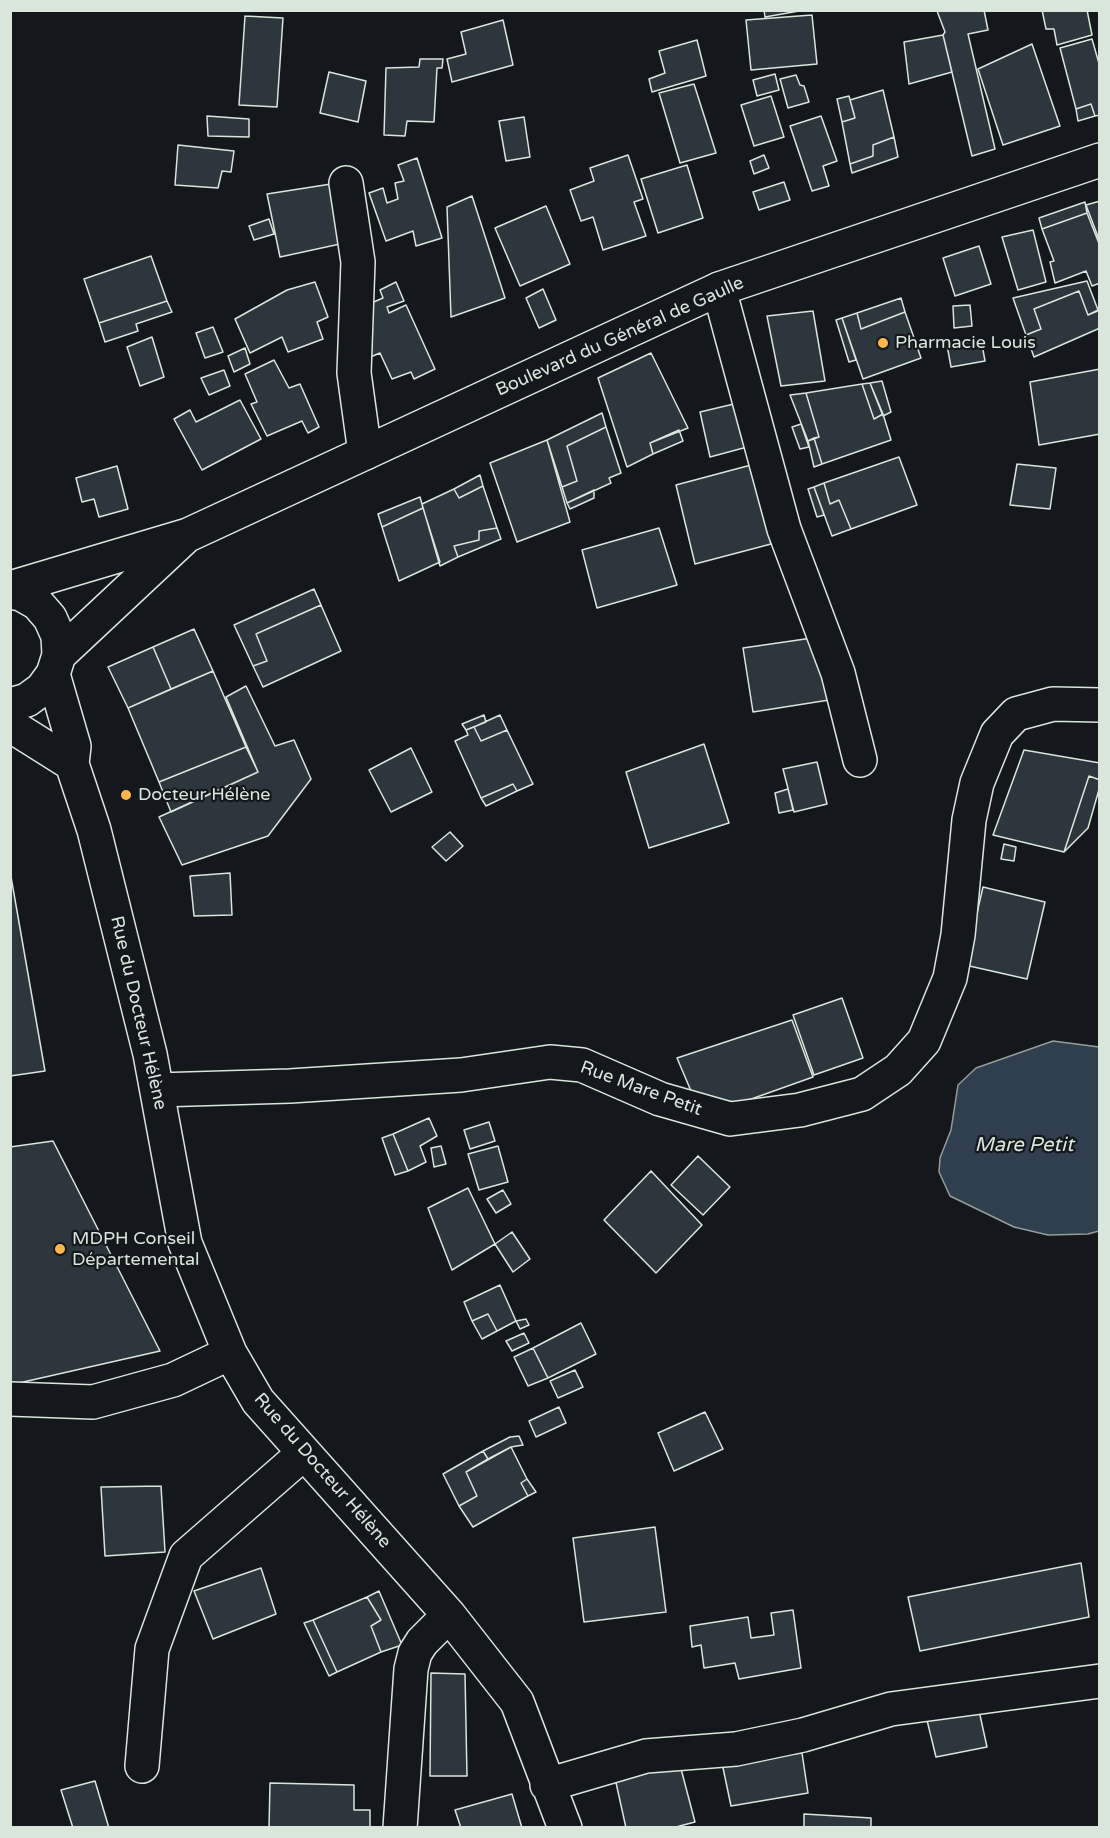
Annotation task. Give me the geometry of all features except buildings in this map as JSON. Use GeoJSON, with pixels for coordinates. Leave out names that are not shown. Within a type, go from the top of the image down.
{"type":"FeatureCollection","features":[{"type":"Feature","properties":{"kind":"street","name":"Boulevard du Général de Gaulle"},"geometry":{"type":"LineString","coordinates":[[188,535],[719,289],[1100,160]]}},
{"type":"Feature","properties":{"kind":"street"},"geometry":{"type":"LineString","coordinates":[[346,183],[358,262],[354,373],[365,453]]}},
{"type":"Feature","properties":{"kind":"street"},"geometry":{"type":"LineString","coordinates":[[719,289],[784,529],[838,673],[860,760]]}},
{"type":"Feature","properties":{"kind":"street"},"geometry":{"type":"LineString","coordinates":[[10,590],[188,535]]}},
{"type":"Feature","properties":{"kind":"street"},"geometry":{"type":"LineString","coordinates":[[10,705],[27,700],[42,689],[56,664],[188,535]]}},
{"type":"Feature","properties":{"kind":"street","name":"Rue du Docteur Hélène"},"geometry":{"type":"LineString","coordinates":[[10,590],[37,603],[50,618],[58,636],[56,664],[74,746],[72,764],[94,830],[150,1054],[185,1243],[230,1353],[258,1401],[449,1615],[517,1702],[565,1827]]}},
{"type":"Feature","properties":{"kind":"street","name":"Rue Mare Petit"},"geometry":{"type":"LineString","coordinates":[[157,1090],[290,1086],[461,1076],[550,1062],[582,1065],[660,1099],[730,1119],[800,1110],[862,1094],[898,1070],[924,1041],[946,989],[958,935],[969,820],[977,783],[996,734],[1016,714],[1053,704],[1100,705]]}},
{"type":"Feature","properties":{"kind":"street"},"geometry":{"type":"LineString","coordinates":[[10,725],[72,764]]}},
{"type":"Feature","properties":{"kind":"street"},"geometry":{"type":"LineString","coordinates":[[10,1399],[93,1402],[173,1380],[230,1353]]}},
{"type":"Feature","properties":{"kind":"street"},"geometry":{"type":"LineString","coordinates":[[142,1767],[152,1649],[186,1556],[304,1453]]}},
{"type":"Feature","properties":{"kind":"street"},"geometry":{"type":"LineString","coordinates":[[400,1827],[411,1669],[415,1653],[422,1642],[449,1615]]}},
{"type":"Feature","properties":{"kind":"street"},"geometry":{"type":"LineString","coordinates":[[547,1785],[646,1756],[736,1749],[803,1735],[891,1709],[1100,1682]]}},
{"type":"Feature","properties":{"kind":"water","name":"Mare Petit"},"geometry":{"type":"Polygon","coordinates":[[[1053,1041],[1099,1047],[1099,1231],[1088,1234],[1048,1235],[1014,1227],[950,1196],[939,1172],[940,1158],[951,1130],[958,1085],[976,1068],[1053,1041]]]}},
{"type":"Feature","properties":{"kind":"place","name":"Pharmacie Louis"},"geometry":{"type":"Point","coordinates":[883,343]}},
{"type":"Feature","properties":{"kind":"place","name":"Docteur Hélène"},"geometry":{"type":"Point","coordinates":[126,795]}},
{"type":"Feature","properties":{"kind":"place","name":"MDPH Conseil Départemental"},"geometry":{"type":"Point","coordinates":[60,1249]}}]}
